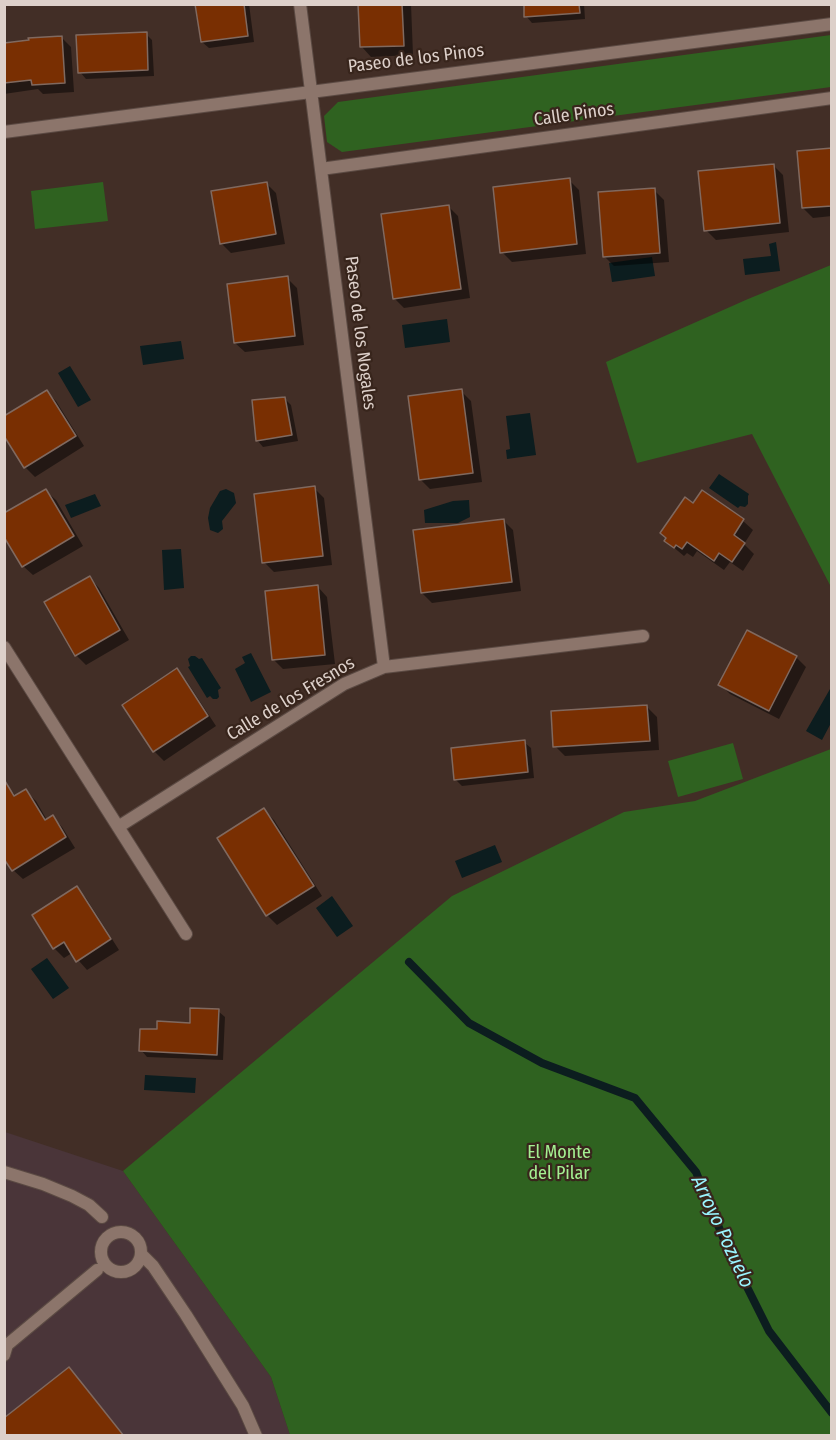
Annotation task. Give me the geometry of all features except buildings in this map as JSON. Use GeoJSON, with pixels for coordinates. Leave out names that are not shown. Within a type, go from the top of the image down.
{"type":"FeatureCollection","features":[{"type":"Feature","properties":{"kind":"street","name":"Paseo de los Nogales"},"geometry":{"type":"LineString","coordinates":[[300,4],[384,666]]}},
{"type":"Feature","properties":{"kind":"street","name":"Paseo de los Pinos"},"geometry":{"type":"LineString","coordinates":[[4,132],[831,24]]}},
{"type":"Feature","properties":{"kind":"street","name":"Calle Pinos"},"geometry":{"type":"LineString","coordinates":[[321,169],[831,98]]}},
{"type":"Feature","properties":{"kind":"street","name":"Calle de los Fresnos"},"geometry":{"type":"LineString","coordinates":[[118,827],[344,684],[384,666],[643,636]]}},
{"type":"Feature","properties":{"kind":"street"},"geometry":{"type":"LineString","coordinates":[[4,647],[186,934]]}},
{"type":"Feature","properties":{"kind":"street"},"geometry":{"type":"LineString","coordinates":[[4,1172],[72,1196],[89,1205],[123,1232],[137,1239],[141,1254],[138,1263],[127,1271],[97,1270]]}},
{"type":"Feature","properties":{"kind":"street"},"geometry":{"type":"LineString","coordinates":[[102,1217],[105,1240]]}},
{"type":"Feature","properties":{"kind":"street"},"geometry":{"type":"LineString","coordinates":[[5,1349],[97,1270],[102,1258],[101,1248],[105,1240],[113,1233],[123,1232]]}},
{"type":"Feature","properties":{"kind":"street"},"geometry":{"type":"LineString","coordinates":[[141,1254],[153,1266],[186,1315],[243,1406],[256,1436]]}},
{"type":"Feature","properties":{"kind":"street"},"geometry":{"type":"LineString","coordinates":[[102,1258],[110,1269]]}},
{"type":"Feature","properties":{"kind":"shaded area"},"geometry":{"type":"Polygon","coordinates":[[[776,242],[780,271],[745,275],[743,259],[771,256],[769,244],[776,242]]]}},
{"type":"Feature","properties":{"kind":"shaded area"},"geometry":{"type":"Polygon","coordinates":[[[652,257],[655,276],[612,282],[609,263],[652,257]]]}},
{"type":"Feature","properties":{"kind":"shaded area"},"geometry":{"type":"Polygon","coordinates":[[[447,319],[450,342],[405,348],[402,325],[447,319]]]}},
{"type":"Feature","properties":{"kind":"shaded area"},"geometry":{"type":"Polygon","coordinates":[[[181,341],[184,359],[143,365],[140,346],[181,341]]]}},
{"type":"Feature","properties":{"kind":"shaded area"},"geometry":{"type":"Polygon","coordinates":[[[70,366],[91,400],[78,407],[58,373],[70,366]]]}},
{"type":"Feature","properties":{"kind":"shaded area"},"geometry":{"type":"Polygon","coordinates":[[[530,413],[536,455],[507,459],[506,450],[510,449],[506,416],[530,413]]]}},
{"type":"Feature","properties":{"kind":"shaded area"},"geometry":{"type":"Polygon","coordinates":[[[719,474],[749,494],[748,504],[745,507],[738,508],[709,488],[719,474]]]}},
{"type":"Feature","properties":{"kind":"shaded area"},"geometry":{"type":"Polygon","coordinates":[[[226,489],[234,493],[236,503],[222,521],[223,529],[218,533],[210,530],[208,518],[210,508],[220,491],[226,489]]]}},
{"type":"Feature","properties":{"kind":"shaded area"},"geometry":{"type":"Polygon","coordinates":[[[95,494],[101,506],[71,518],[65,505],[95,494]]]}},
{"type":"Feature","properties":{"kind":"shaded area"},"geometry":{"type":"Polygon","coordinates":[[[469,500],[470,517],[458,523],[425,523],[424,510],[453,501],[469,500]]]}},
{"type":"Feature","properties":{"kind":"shaded area"},"geometry":{"type":"Polygon","coordinates":[[[181,549],[184,588],[164,590],[162,550],[181,549]]]}},
{"type":"Feature","properties":{"kind":"shaded area"},"geometry":{"type":"Polygon","coordinates":[[[251,653],[271,692],[251,702],[235,669],[245,663],[242,657],[251,653]]]}},
{"type":"Feature","properties":{"kind":"shaded area"},"geometry":{"type":"Polygon","coordinates":[[[191,656],[202,658],[221,688],[218,690],[217,699],[210,696],[207,698],[188,667],[190,666],[188,659],[191,656]]]}},
{"type":"Feature","properties":{"kind":"shaded area"},"geometry":{"type":"Polygon","coordinates":[[[830,689],[831,723],[822,740],[806,731],[830,689]]]}},
{"type":"Feature","properties":{"kind":"shaded area"},"geometry":{"type":"Polygon","coordinates":[[[495,845],[502,862],[462,878],[455,861],[495,845]]]}},
{"type":"Feature","properties":{"kind":"shaded area"},"geometry":{"type":"Polygon","coordinates":[[[332,896],[353,926],[337,937],[316,908],[332,896]]]}},
{"type":"Feature","properties":{"kind":"shaded area"},"geometry":{"type":"Polygon","coordinates":[[[47,958],[69,988],[53,999],[31,969],[47,958]]]}},
{"type":"Feature","properties":{"kind":"shaded area"},"geometry":{"type":"Polygon","coordinates":[[[145,1075],[196,1078],[195,1093],[144,1090],[145,1075]]]}},
{"type":"Feature","properties":{"kind":"shaded area"},"geometry":{"type":"Polygon","coordinates":[[[5,1132],[123,1171],[271,1377],[290,1435],[5,1436],[5,1132]]]}},
{"type":"Feature","properties":{"kind":"green space"},"geometry":{"type":"Polygon","coordinates":[[[831,35],[831,87],[342,152],[327,142],[324,116],[338,102],[831,35]]]}},
{"type":"Feature","properties":{"kind":"green space"},"geometry":{"type":"Polygon","coordinates":[[[103,182],[108,221],[35,229],[31,191],[103,182]]]}},
{"type":"Feature","properties":{"kind":"green space"},"geometry":{"type":"Polygon","coordinates":[[[831,265],[831,587],[752,434],[637,463],[606,362],[831,265]]]}},
{"type":"Feature","properties":{"kind":"green space"},"geometry":{"type":"Polygon","coordinates":[[[733,743],[743,779],[678,797],[668,761],[733,743]]]}},
{"type":"Feature","properties":{"kind":"green space","name":"El Monte del Pilar"},"geometry":{"type":"Polygon","coordinates":[[[831,749],[831,1435],[290,1435],[271,1377],[123,1171],[452,896],[624,812],[695,801],[831,749]]]}},
{"type":"Feature","properties":{"kind":"waterway","name":"Arroyo Pozuelo"},"geometry":{"type":"LineString","coordinates":[[409,962],[469,1023],[542,1063],[635,1098],[696,1172],[727,1247],[769,1331],[832,1413]]}}]}
